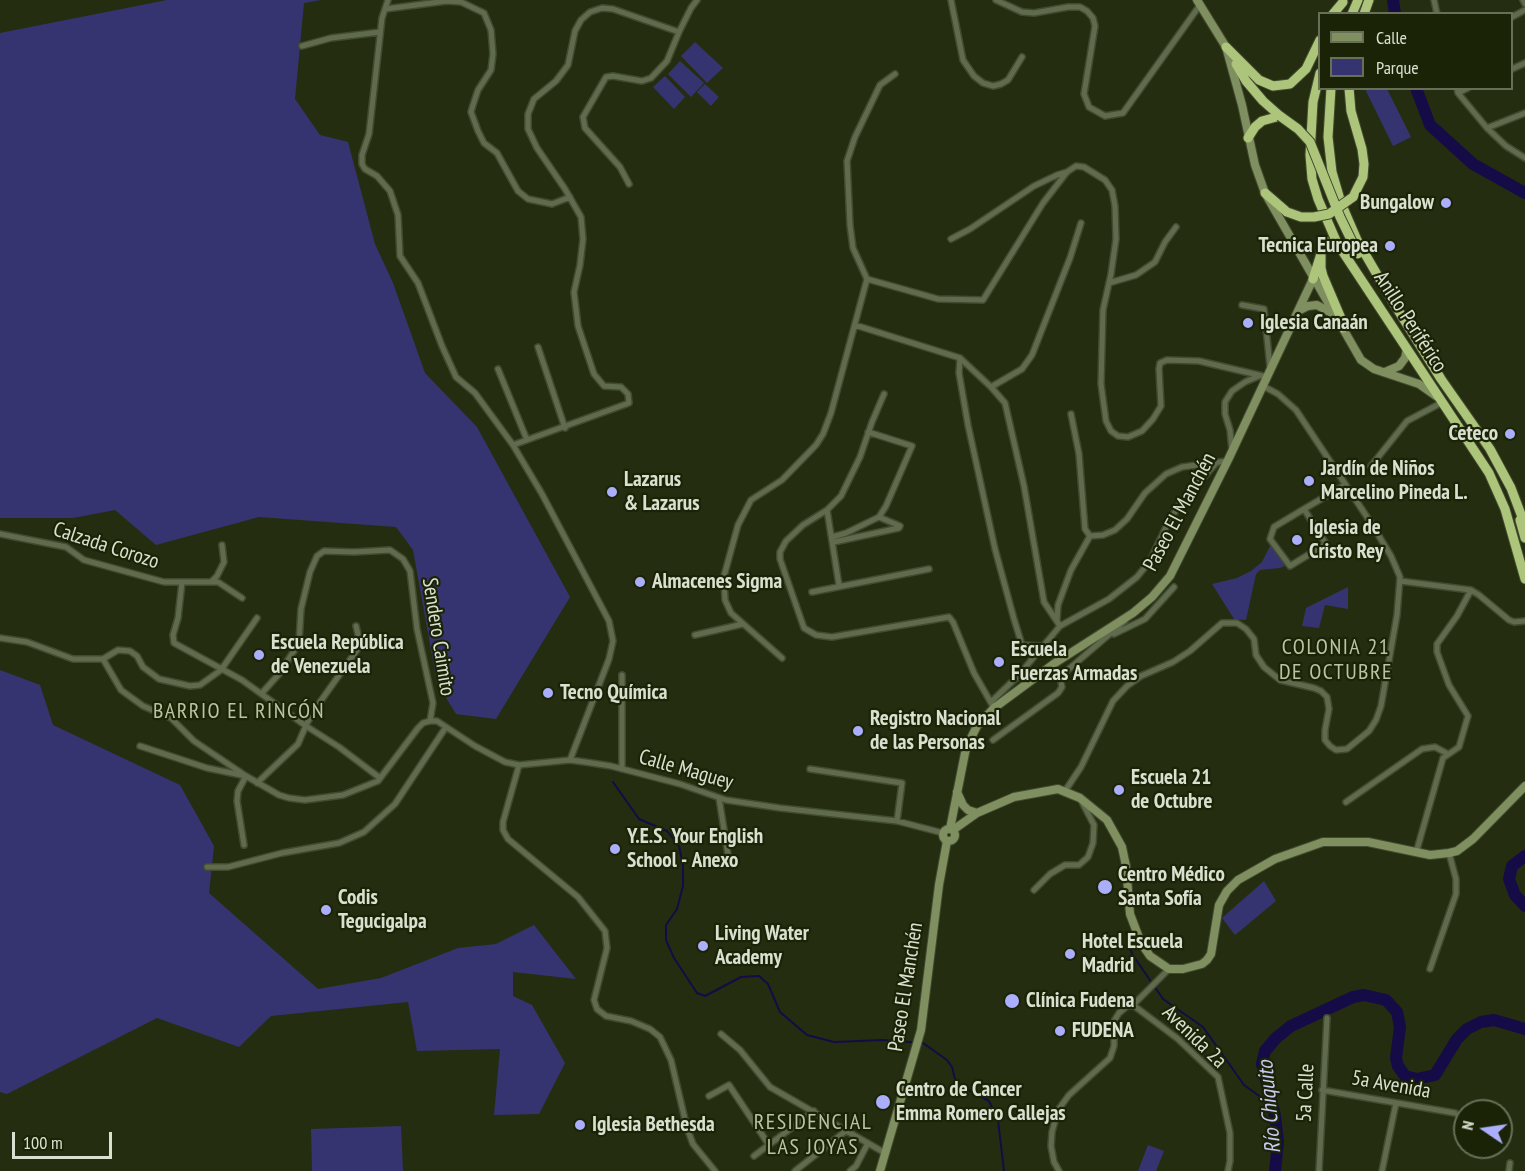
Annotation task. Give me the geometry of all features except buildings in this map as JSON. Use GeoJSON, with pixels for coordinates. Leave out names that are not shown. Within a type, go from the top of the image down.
{"type":"FeatureCollection","features":[{"type":"Feature","properties":{"kind":"highway"},"geometry":{"type":"LineString","coordinates":[[1226,47],[1259,80],[1273,86],[1290,84],[1306,69],[1318,44]]}},
{"type":"Feature","properties":{"kind":"highway"},"geometry":{"type":"LineString","coordinates":[[1226,47],[1246,81],[1263,101],[1298,129],[1310,142],[1340,218],[1358,254],[1393,302]]}},
{"type":"Feature","properties":{"kind":"highway","name":"Anillo Periférico"},"geometry":{"type":"LineString","coordinates":[[1318,81],[1313,102],[1310,155],[1312,179],[1318,199],[1337,243],[1489,473],[1505,509],[1525,579]]}},
{"type":"Feature","properties":{"kind":"highway","name":"Anillo Periférico"},"geometry":{"type":"LineString","coordinates":[[1331,90],[1328,137],[1332,172],[1338,196],[1358,240],[1393,302],[1441,379],[1490,449],[1511,488],[1525,525]]}},
{"type":"Feature","properties":{"kind":"highway"},"geometry":{"type":"LineString","coordinates":[[1265,193],[1287,212],[1308,217],[1329,214],[1353,197],[1363,177],[1364,164],[1351,111],[1349,90]]}},
{"type":"Feature","properties":{"kind":"highway"},"geometry":{"type":"LineString","coordinates":[[1248,138],[1262,121],[1280,116]]}},
{"type":"Feature","properties":{"kind":"highway"},"geometry":{"type":"LineString","coordinates":[[1313,279],[1325,241]]}},
{"type":"Feature","properties":{"kind":"highway"},"geometry":{"type":"LineString","coordinates":[[1321,251],[1323,276],[1343,328]]}},
{"type":"Feature","properties":{"kind":"highway"},"geometry":{"type":"LineString","coordinates":[[1511,488],[1525,538]]}},
{"type":"Feature","properties":{"kind":"highway"},"geometry":{"type":"LineString","coordinates":[[1505,509],[1512,521],[1525,566]]}},
{"type":"Feature","properties":{"kind":"street"},"geometry":{"type":"LineString","coordinates":[[388,0],[380,32],[369,134],[362,164],[364,169],[376,176],[390,191],[398,215],[400,256],[418,283],[456,377],[475,393],[513,445],[600,602],[609,621],[614,641],[570,760]]}},
{"type":"Feature","properties":{"kind":"street"},"geometry":{"type":"LineString","coordinates":[[629,184],[614,160],[585,128],[583,117],[606,77],[614,76],[642,81],[651,78],[668,61],[686,16],[697,0]]}},
{"type":"Feature","properties":{"kind":"street"},"geometry":{"type":"LineString","coordinates":[[951,0],[963,60],[974,76],[983,83],[993,86],[1001,84],[1008,80],[1022,57]]}},
{"type":"Feature","properties":{"kind":"street"},"geometry":{"type":"LineString","coordinates":[[996,0],[1006,2],[1022,12],[1034,14],[1068,7],[1080,7],[1094,18],[1095,26],[1084,94],[1089,107],[1105,116],[1123,113],[1199,2],[1226,47],[1242,105],[1248,138],[1265,193],[1361,360],[1367,366],[1419,384],[1439,400],[1407,421],[1371,465]]}},
{"type":"Feature","properties":{"kind":"street"},"geometry":{"type":"LineString","coordinates":[[1434,1],[1441,0]]}},
{"type":"Feature","properties":{"kind":"street"},"geometry":{"type":"LineString","coordinates":[[1523,0],[1525,4]]}},
{"type":"Feature","properties":{"kind":"street"},"geometry":{"type":"LineString","coordinates":[[385,9],[447,1],[461,2],[484,13],[491,30],[493,54],[491,70],[478,90],[472,105],[471,112],[478,131],[484,143],[497,153],[518,191],[528,199],[552,204],[570,197]]}},
{"type":"Feature","properties":{"kind":"street"},"geometry":{"type":"LineString","coordinates":[[513,445],[629,403],[630,399],[621,387],[604,386],[594,374],[578,326],[574,292],[583,239],[581,217],[537,148],[528,129],[528,114],[534,99],[556,81],[567,65],[575,31],[581,20],[590,12],[602,8],[613,9],[679,32]]}},
{"type":"Feature","properties":{"kind":"street"},"geometry":{"type":"LineString","coordinates":[[302,46],[331,38],[380,32]]}},
{"type":"Feature","properties":{"kind":"street"},"geometry":{"type":"LineString","coordinates":[[782,658],[731,613],[725,600],[724,576],[738,525],[751,500],[782,480],[816,445],[823,434],[842,378],[867,279],[853,248],[847,161],[855,137],[880,85],[894,74]]}},
{"type":"Feature","properties":{"kind":"street"},"geometry":{"type":"LineString","coordinates":[[1458,91],[1487,128],[1506,146],[1525,158]]}},
{"type":"Feature","properties":{"kind":"street"},"geometry":{"type":"LineString","coordinates":[[1487,128],[1525,113]]}},
{"type":"Feature","properties":{"kind":"street"},"geometry":{"type":"LineString","coordinates":[[951,239],[1034,186],[1076,166],[1084,167],[1105,180],[1112,190],[1116,212],[1116,239],[1103,310],[1101,384],[1106,421],[1111,431],[1118,436],[1128,437],[1142,431],[1161,406],[1159,369],[1160,363],[1167,360],[1199,361],[1266,374]]}},
{"type":"Feature","properties":{"kind":"street"},"geometry":{"type":"LineString","coordinates":[[867,279],[938,299],[983,300],[1043,202],[1067,172]]}},
{"type":"Feature","properties":{"kind":"street"},"geometry":{"type":"LineString","coordinates":[[991,387],[1022,369],[1032,355],[1077,240],[1081,223]]}},
{"type":"Feature","properties":{"kind":"street"},"geometry":{"type":"LineString","coordinates":[[1109,283],[1136,275],[1155,262],[1176,227]]}},
{"type":"Feature","properties":{"kind":"street","name":"Paseo El Manchén"},"geometry":{"type":"LineString","coordinates":[[880,1171],[918,1038],[948,833],[966,748],[977,726],[993,705],[1133,613],[1152,597],[1170,576],[1232,452],[1263,386],[1266,374],[1313,279]]}},
{"type":"Feature","properties":{"kind":"street"},"geometry":{"type":"LineString","coordinates":[[1304,299],[1310,295],[1326,298]]}},
{"type":"Feature","properties":{"kind":"street"},"geometry":{"type":"LineString","coordinates":[[1242,305],[1264,309],[1266,374]]}},
{"type":"Feature","properties":{"kind":"street"},"geometry":{"type":"LineString","coordinates":[[1298,311],[1317,305],[1337,317]]}},
{"type":"Feature","properties":{"kind":"street"},"geometry":{"type":"LineString","coordinates":[[855,325],[960,358],[1005,403],[1024,486],[1044,602],[1058,624]]}},
{"type":"Feature","properties":{"kind":"street"},"geometry":{"type":"LineString","coordinates":[[538,347],[565,428]]}},
{"type":"Feature","properties":{"kind":"street"},"geometry":{"type":"LineString","coordinates":[[1384,372],[1399,366],[1407,349]]}},
{"type":"Feature","properties":{"kind":"street"},"geometry":{"type":"LineString","coordinates":[[960,358],[959,373],[968,425],[995,549],[1014,619],[1022,645],[1043,646]]}},
{"type":"Feature","properties":{"kind":"street"},"geometry":{"type":"LineString","coordinates":[[498,369],[527,440]]}},
{"type":"Feature","properties":{"kind":"street"},"geometry":{"type":"LineString","coordinates":[[1232,452],[1225,402],[1232,391],[1245,382],[1266,374]]}},
{"type":"Feature","properties":{"kind":"street"},"geometry":{"type":"LineString","coordinates":[[1065,791],[1081,767],[1113,701],[1127,686],[1141,676],[1173,662],[1190,651],[1222,623],[1237,624],[1246,629],[1254,639],[1256,655],[1264,667],[1280,680],[1321,691],[1329,702],[1324,730],[1325,740],[1336,750],[1347,749],[1369,731],[1376,720],[1381,706],[1397,615],[1400,581],[1391,556],[1296,410],[1278,394],[1263,386]]}},
{"type":"Feature","properties":{"kind":"street"},"geometry":{"type":"LineString","coordinates":[[884,394],[841,496],[827,510],[803,525],[786,541],[780,552],[780,559],[804,628],[816,635],[832,637],[949,617],[974,673],[993,705],[1043,646],[1058,624],[1109,599],[1137,577],[1149,561],[1180,504],[1216,463]]}},
{"type":"Feature","properties":{"kind":"street"},"geometry":{"type":"LineString","coordinates":[[1071,414],[1079,454],[1085,530],[1090,536]]}},
{"type":"Feature","properties":{"kind":"street"},"geometry":{"type":"LineString","coordinates":[[833,540],[879,517],[912,446],[868,432]]}},
{"type":"Feature","properties":{"kind":"street"},"geometry":{"type":"LineString","coordinates":[[1090,536],[1103,535],[1116,530],[1127,519],[1145,493],[1166,474],[1182,467],[1228,460]]}},
{"type":"Feature","properties":{"kind":"street"},"geometry":{"type":"LineString","coordinates":[[1304,509],[1326,544],[1290,566],[1270,539],[1274,527],[1304,509],[1345,485]]}},
{"type":"Feature","properties":{"kind":"street"},"geometry":{"type":"LineString","coordinates":[[827,510],[839,585]]}},
{"type":"Feature","properties":{"kind":"street"},"geometry":{"type":"LineString","coordinates":[[833,540],[900,526],[879,517]]}},
{"type":"Feature","properties":{"kind":"street","name":"Calzada Corozo"},"geometry":{"type":"LineString","coordinates":[[0,534],[66,547],[84,560],[164,582],[182,582],[178,618],[172,635],[174,643],[262,693],[380,778]]}},
{"type":"Feature","properties":{"kind":"street"},"geometry":{"type":"LineString","coordinates":[[1058,624],[1058,605],[1071,570],[1090,536]]}},
{"type":"Feature","properties":{"kind":"street"},"geometry":{"type":"LineString","coordinates":[[212,582],[224,562],[222,545]]}},
{"type":"Feature","properties":{"kind":"street","name":"Sendero Caimito"},"geometry":{"type":"LineString","coordinates":[[262,693],[279,674],[298,643],[301,609],[314,559],[324,551],[383,550],[394,552],[403,559],[410,571],[417,629],[433,703],[430,721]]}},
{"type":"Feature","properties":{"kind":"street"},"geometry":{"type":"LineString","coordinates":[[812,592],[929,569]]}},
{"type":"Feature","properties":{"kind":"street"},"geometry":{"type":"LineString","coordinates":[[1400,581],[1471,590],[1509,620],[1525,621]]}},
{"type":"Feature","properties":{"kind":"street"},"geometry":{"type":"LineString","coordinates":[[182,582],[223,584],[242,598]]}},
{"type":"Feature","properties":{"kind":"street"},"geometry":{"type":"LineString","coordinates":[[1109,636],[1145,619],[1174,587]]}},
{"type":"Feature","properties":{"kind":"street"},"geometry":{"type":"LineString","coordinates":[[1416,853],[1443,758],[1455,752],[1459,747],[1468,716],[1449,685],[1437,652],[1437,644],[1457,616],[1471,590]]}},
{"type":"Feature","properties":{"kind":"street"},"geometry":{"type":"LineString","coordinates":[[993,740],[1058,693],[1062,687],[1060,677],[1133,613]]}},
{"type":"Feature","properties":{"kind":"street"},"geometry":{"type":"LineString","coordinates":[[0,638],[27,642],[73,659],[103,659],[118,650],[130,651],[149,672],[159,679],[190,686],[200,685],[221,670],[257,618]]}},
{"type":"Feature","properties":{"kind":"street"},"geometry":{"type":"LineString","coordinates":[[694,635],[743,624]]}},
{"type":"Feature","properties":{"kind":"street"},"geometry":{"type":"LineString","coordinates":[[257,783],[298,744],[320,702],[357,650],[360,643],[356,626]]}},
{"type":"Feature","properties":{"kind":"street"},"geometry":{"type":"LineString","coordinates":[[103,659],[121,690],[143,706],[171,718],[194,741],[257,783],[279,795],[305,800],[343,795],[380,778],[418,728],[430,721]]}},
{"type":"Feature","properties":{"kind":"street"},"geometry":{"type":"LineString","coordinates":[[622,675],[622,769]]}},
{"type":"Feature","properties":{"kind":"street","name":"Calle Maguey"},"geometry":{"type":"LineString","coordinates":[[430,721],[437,721],[505,762],[519,765],[570,760],[622,769],[680,784],[719,798],[780,808],[897,821],[948,833]]}},
{"type":"Feature","properties":{"kind":"street"},"geometry":{"type":"LineString","coordinates":[[207,867],[228,867],[282,853],[339,843],[364,832],[400,798],[446,727]]}},
{"type":"Feature","properties":{"kind":"street"},"geometry":{"type":"LineString","coordinates":[[140,746],[207,768],[246,776]]}},
{"type":"Feature","properties":{"kind":"street"},"geometry":{"type":"LineString","coordinates":[[1346,802],[1422,749],[1435,747],[1448,754]]}},
{"type":"Feature","properties":{"kind":"street"},"geometry":{"type":"LineString","coordinates":[[519,765],[502,830],[508,839],[578,897],[605,931],[607,948],[594,1000],[597,1010],[606,1016],[631,1021],[650,1029],[660,1037],[670,1060],[693,1144],[715,1171]]}},
{"type":"Feature","properties":{"kind":"street"},"geometry":{"type":"LineString","coordinates":[[810,769],[902,783],[897,821]]}},
{"type":"Feature","properties":{"kind":"street"},"geometry":{"type":"LineString","coordinates":[[244,845],[237,801],[238,790],[246,776]]}},
{"type":"Feature","properties":{"kind":"street"},"geometry":{"type":"LineString","coordinates":[[948,833],[977,813],[1014,797],[1052,790],[1065,791],[1080,798],[1099,812],[1113,829],[1124,857],[1130,914],[1138,938],[1150,956],[1169,969],[1183,969],[1202,964],[1211,954],[1220,905],[1227,891],[1238,880],[1275,859],[1323,842],[1368,842],[1416,853],[1449,854],[1473,839],[1525,786]]}},
{"type":"Feature","properties":{"kind":"street"},"geometry":{"type":"LineString","coordinates":[[957,790],[963,805],[968,810],[977,813]]}},
{"type":"Feature","properties":{"kind":"street"},"geometry":{"type":"LineString","coordinates":[[719,798],[729,861]]}},
{"type":"Feature","properties":{"kind":"street"},"geometry":{"type":"LineString","coordinates":[[1034,890],[1050,874],[1065,865],[1079,865],[1088,857],[1093,843],[1094,825],[1080,798]]}},
{"type":"Feature","properties":{"kind":"street"},"geometry":{"type":"LineString","coordinates":[[1430,969],[1456,894],[1456,879],[1449,854]]}},
{"type":"Feature","properties":{"kind":"street"},"geometry":{"type":"LineString","coordinates":[[1059,1171],[1054,1162],[1051,1146],[1058,1110],[1070,1095],[1110,1058],[1114,1046],[1114,1021],[1124,1009],[1133,1005],[1169,969]]}},
{"type":"Feature","properties":{"kind":"street","name":"Avenida 2a"},"geometry":{"type":"LineString","coordinates":[[1133,1005],[1178,1039],[1218,1077],[1230,1133],[1228,1171]]}},
{"type":"Feature","properties":{"kind":"street","name":"5a Calle"},"geometry":{"type":"LineString","coordinates":[[1319,1171],[1327,1018]]}},
{"type":"Feature","properties":{"kind":"street"},"geometry":{"type":"LineString","coordinates":[[722,1034],[740,1050],[770,1087],[885,1153]]}},
{"type":"Feature","properties":{"kind":"street"},"geometry":{"type":"LineString","coordinates":[[709,1096],[729,1086],[769,1145]]}},
{"type":"Feature","properties":{"kind":"street","name":"5a Avenida"},"geometry":{"type":"LineString","coordinates":[[1322,1090],[1453,1113]]}},
{"type":"Feature","properties":{"kind":"street"},"geometry":{"type":"LineString","coordinates":[[1382,1171],[1396,1103]]}},
{"type":"Feature","properties":{"kind":"street"},"geometry":{"type":"LineString","coordinates":[[754,1156],[814,1111]]}},
{"type":"Feature","properties":{"kind":"street"},"geometry":{"type":"LineString","coordinates":[[795,1171],[847,1130]]}},
{"type":"Feature","properties":{"kind":"street"},"geometry":{"type":"LineString","coordinates":[[854,1170],[868,1143]]}},
{"type":"Feature","properties":{"kind":"street"},"geometry":{"type":"LineString","coordinates":[[1509,1171],[1510,1163]]}},
{"type":"Feature","properties":{"kind":"green space"},"geometry":{"type":"Polygon","coordinates":[[[167,0],[321,0],[304,3],[295,99],[320,135],[348,142],[375,244],[393,283],[425,373],[477,427],[570,597],[496,719],[456,714],[437,683],[413,550],[396,527],[259,517],[156,545],[115,510],[73,518],[0,518],[0,33],[167,0]]]}},
{"type":"Feature","properties":{"kind":"green space"},"geometry":{"type":"Polygon","coordinates":[[[695,42],[723,68],[707,83],[681,56],[695,42]]]}},
{"type":"Feature","properties":{"kind":"green space"},"geometry":{"type":"Polygon","coordinates":[[[680,61],[704,83],[691,97],[668,74],[680,61]]]}},
{"type":"Feature","properties":{"kind":"green space"},"geometry":{"type":"Polygon","coordinates":[[[665,76],[685,97],[674,109],[653,87],[665,76]]]}},
{"type":"Feature","properties":{"kind":"green space"},"geometry":{"type":"Polygon","coordinates":[[[705,84],[719,97],[711,106],[697,92],[705,84]]]}},
{"type":"Feature","properties":{"kind":"green space"},"geometry":{"type":"Polygon","coordinates":[[[1365,90],[1388,90],[1411,137],[1393,146],[1365,90]]]}},
{"type":"Feature","properties":{"kind":"green space"},"geometry":{"type":"Polygon","coordinates":[[[1271,544],[1287,565],[1260,570],[1256,574],[1246,620],[1234,619],[1212,584],[1237,578],[1251,571],[1262,562],[1271,544]]]}},
{"type":"Feature","properties":{"kind":"green space"},"geometry":{"type":"Polygon","coordinates":[[[1348,587],[1348,609],[1325,605],[1319,628],[1302,626],[1306,608],[1348,587]]]}},
{"type":"Feature","properties":{"kind":"green space"},"geometry":{"type":"Polygon","coordinates":[[[0,670],[40,685],[53,725],[180,785],[214,846],[209,893],[318,989],[381,978],[458,948],[496,944],[534,925],[576,979],[513,972],[513,996],[532,1005],[565,1063],[539,1114],[494,1115],[500,1049],[417,1051],[408,1002],[271,1016],[239,1047],[157,1018],[7,1094],[0,1092],[0,670]]]}},
{"type":"Feature","properties":{"kind":"green space"},"geometry":{"type":"Polygon","coordinates":[[[1264,881],[1276,901],[1235,935],[1222,918],[1264,881]]]}},
{"type":"Feature","properties":{"kind":"green space"},"geometry":{"type":"Polygon","coordinates":[[[401,1126],[403,1171],[312,1171],[311,1129],[401,1126]]]}},
{"type":"Feature","properties":{"kind":"green space"},"geometry":{"type":"Polygon","coordinates":[[[1148,1145],[1164,1151],[1156,1171],[1138,1171],[1148,1145]]]}},
{"type":"Feature","properties":{"kind":"waterway","name":"Río Chiquito"},"geometry":{"type":"LineString","coordinates":[[1393,0],[1395,12]]}},
{"type":"Feature","properties":{"kind":"waterway","name":"Río Chiquito"},"geometry":{"type":"LineString","coordinates":[[1417,90],[1430,125],[1473,164],[1525,193]]}},
{"type":"Feature","properties":{"kind":"waterway"},"geometry":{"type":"LineString","coordinates":[[613,782],[639,819],[667,831],[679,846],[683,865],[683,886],[677,909],[666,925],[666,940],[674,958],[697,993],[705,996],[741,977],[759,976],[768,984],[780,1012],[807,1035],[834,1042],[883,1040],[923,1043],[947,1060],[952,1067],[955,1079],[961,1086],[989,1101],[998,1120],[1004,1171]]}},
{"type":"Feature","properties":{"kind":"waterway","name":"Río Chiquito"},"geometry":{"type":"LineString","coordinates":[[1525,856],[1512,866],[1509,879],[1515,895],[1525,906]]}},
{"type":"Feature","properties":{"kind":"waterway"},"geometry":{"type":"LineString","coordinates":[[1126,932],[1132,954],[1163,999],[1203,1027],[1244,1085],[1273,1106]]}},
{"type":"Feature","properties":{"kind":"waterway","name":"Río Chiquito"},"geometry":{"type":"LineString","coordinates":[[1275,1171],[1278,1142],[1275,1116],[1262,1064],[1265,1051],[1291,1026],[1353,997],[1364,995],[1386,1000],[1397,1012],[1400,1027],[1396,1058],[1398,1066],[1405,1076],[1417,1079],[1435,1075],[1457,1039],[1467,1029],[1481,1022],[1494,1020],[1525,1029]]}},
{"type":"Feature","properties":{"kind":"place","name":"Bungalow"},"geometry":{"type":"Point","coordinates":[1446,203]}},
{"type":"Feature","properties":{"kind":"place","name":"Tecnica Europea"},"geometry":{"type":"Point","coordinates":[1390,246]}},
{"type":"Feature","properties":{"kind":"place","name":"Iglesia Canaán"},"geometry":{"type":"Point","coordinates":[1248,323]}},
{"type":"Feature","properties":{"kind":"place","name":"Ceteco"},"geometry":{"type":"Point","coordinates":[1510,434]}},
{"type":"Feature","properties":{"kind":"place","name":"Jardín de Niños Marcelino Pineda L."},"geometry":{"type":"Point","coordinates":[1309,481]}},
{"type":"Feature","properties":{"kind":"place","name":"Lazarus & Lazarus"},"geometry":{"type":"Point","coordinates":[612,492]}},
{"type":"Feature","properties":{"kind":"place","name":"Iglesia de Cristo Rey"},"geometry":{"type":"Point","coordinates":[1297,540]}},
{"type":"Feature","properties":{"kind":"place","name":"Almacenes Sigma"},"geometry":{"type":"Point","coordinates":[640,582]}},
{"type":"Feature","properties":{"kind":"place","name":"Escuela República de Venezuela"},"geometry":{"type":"Point","coordinates":[259,655]}},
{"type":"Feature","properties":{"kind":"place","name":"Escuela Fuerzas Armadas"},"geometry":{"type":"Point","coordinates":[999,662]}},
{"type":"Feature","properties":{"kind":"place","name":"Tecno Química"},"geometry":{"type":"Point","coordinates":[548,693]}},
{"type":"Feature","properties":{"kind":"place","name":"Registro Nacional de las Personas"},"geometry":{"type":"Point","coordinates":[858,731]}},
{"type":"Feature","properties":{"kind":"place","name":"Escuela 21 de Octubre"},"geometry":{"type":"Point","coordinates":[1119,790]}},
{"type":"Feature","properties":{"kind":"place","name":"Y.E.S. Your English School - Anexo"},"geometry":{"type":"Point","coordinates":[615,849]}},
{"type":"Feature","properties":{"kind":"place","name":"Centro Médico Santa Sofía"},"geometry":{"type":"Point","coordinates":[1105,887]}},
{"type":"Feature","properties":{"kind":"place","name":"Codis Tegucigalpa"},"geometry":{"type":"Point","coordinates":[326,910]}},
{"type":"Feature","properties":{"kind":"place","name":"Living Water Academy"},"geometry":{"type":"Point","coordinates":[703,946]}},
{"type":"Feature","properties":{"kind":"place","name":"Hotel Escuela Madrid"},"geometry":{"type":"Point","coordinates":[1070,954]}},
{"type":"Feature","properties":{"kind":"place","name":"Clínica Fudena"},"geometry":{"type":"Point","coordinates":[1012,1001]}},
{"type":"Feature","properties":{"kind":"place","name":"FUDENA"},"geometry":{"type":"Point","coordinates":[1060,1031]}},
{"type":"Feature","properties":{"kind":"place","name":"Centro de Cancer Emma Romero Callejas"},"geometry":{"type":"Point","coordinates":[883,1102]}},
{"type":"Feature","properties":{"kind":"place","name":"Iglesia Bethesda"},"geometry":{"type":"Point","coordinates":[580,1125]}},
{"type":"Feature","properties":{"kind":"district","name":"COLONIA 21 DE OCTUBRE"},"geometry":{"type":"Point","coordinates":[1336,660]}},
{"type":"Feature","properties":{"kind":"district","name":"BARRIO EL RINCÓN"},"geometry":{"type":"Point","coordinates":[239,712]}},
{"type":"Feature","properties":{"kind":"district","name":"RESIDENCIAL LAS JOYAS"},"geometry":{"type":"Point","coordinates":[813,1136]}}]}
